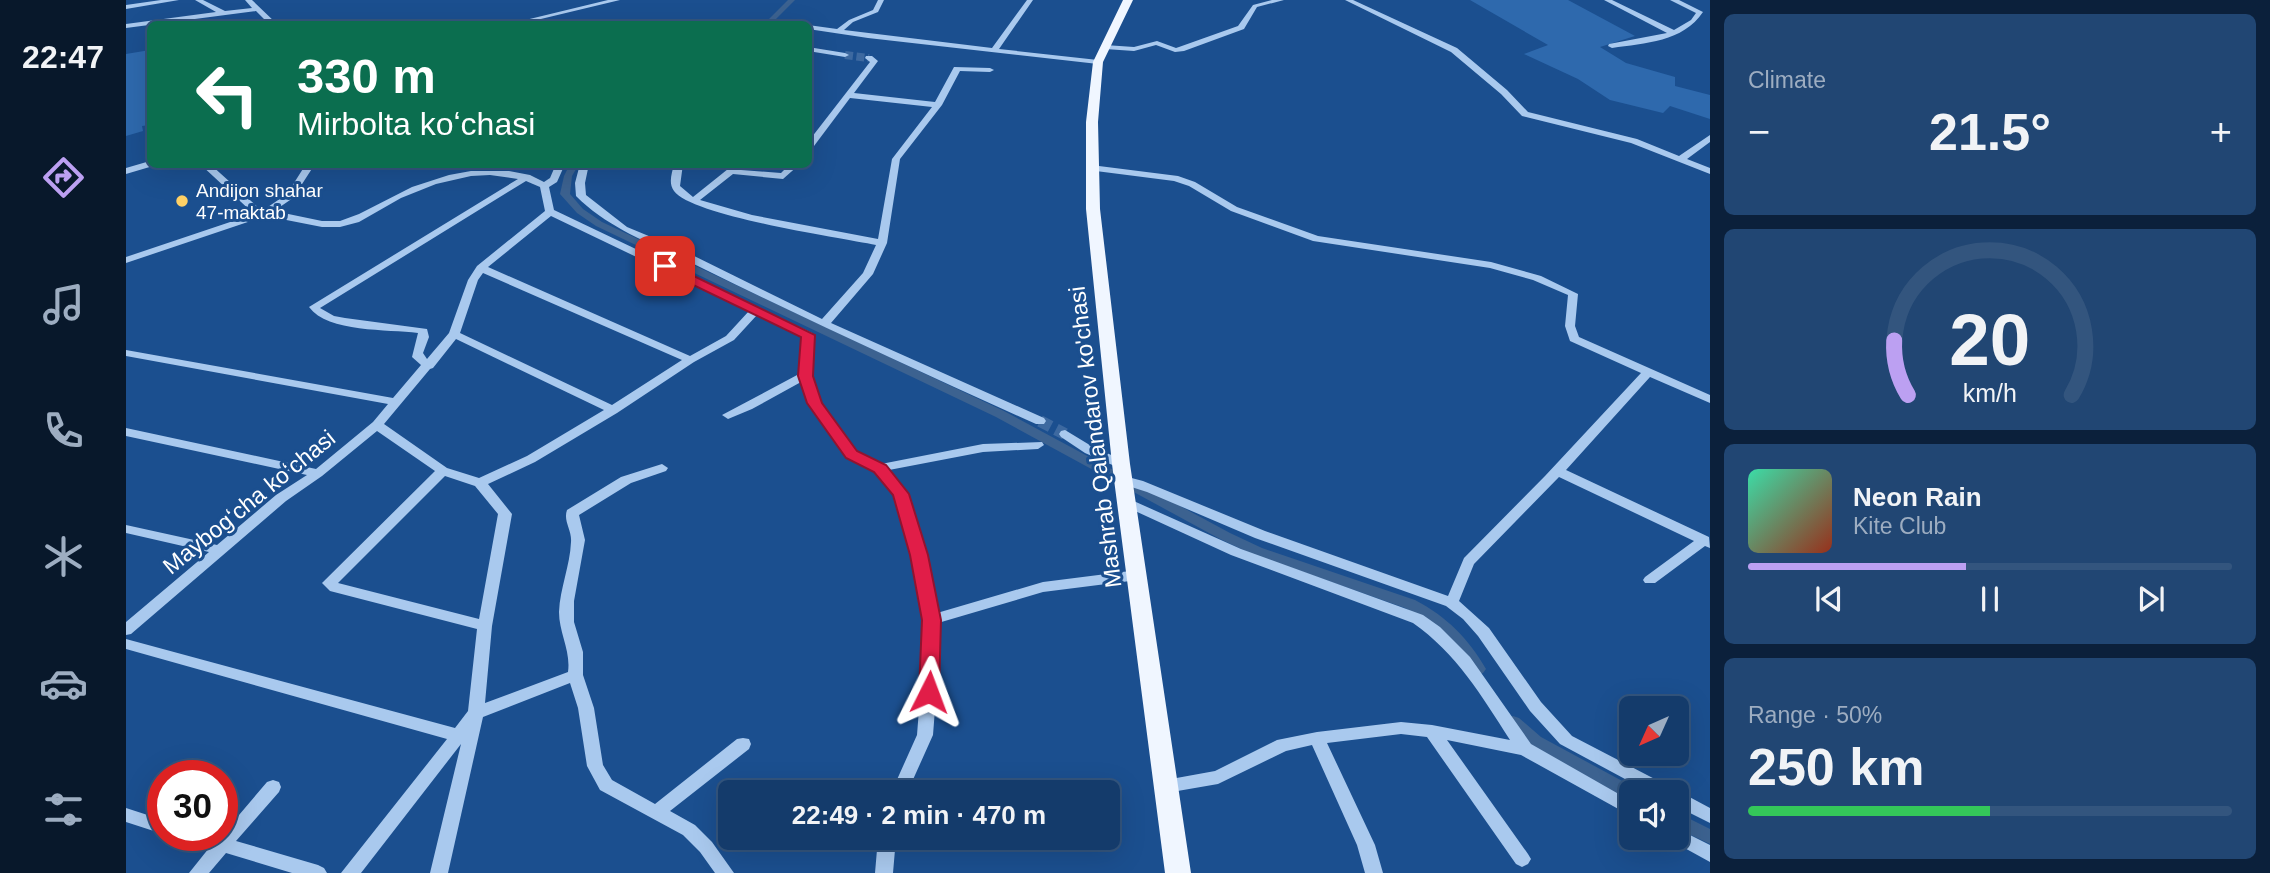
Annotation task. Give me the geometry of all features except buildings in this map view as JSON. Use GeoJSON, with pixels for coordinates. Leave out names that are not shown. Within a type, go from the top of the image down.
{"type":"FeatureCollection","features":[{"type":"Feature","properties":{"kind":"main road","name":"Mashrab Qalandarov ko'chasi"},"geometry":{"type":"LineString","coordinates":[[1128,0],[1098,62],[1092,118],[1093,209],[1124,483],[1178,873]]}},
{"type":"Feature","properties":{"kind":"street"},"geometry":{"type":"LineString","coordinates":[[126,7],[176,0]]}},
{"type":"Feature","properties":{"kind":"street"},"geometry":{"type":"LineString","coordinates":[[198,0],[224,13]]}},
{"type":"Feature","properties":{"kind":"street"},"geometry":{"type":"LineString","coordinates":[[248,0],[270,21]]}},
{"type":"Feature","properties":{"kind":"street"},"geometry":{"type":"LineString","coordinates":[[526,21],[617,0]]}},
{"type":"Feature","properties":{"kind":"street"},"geometry":{"type":"LineString","coordinates":[[839,31],[851,21],[876,11],[881,0]]}},
{"type":"Feature","properties":{"kind":"street"},"geometry":{"type":"LineString","coordinates":[[995,49],[1030,0]]}},
{"type":"Feature","properties":{"kind":"street"},"geometry":{"type":"LineString","coordinates":[[1105,47],[1134,49],[1157,43],[1181,49],[1241,27],[1255,6],[1280,0]]}},
{"type":"Feature","properties":{"kind":"street"},"geometry":{"type":"LineString","coordinates":[[1348,0],[1454,50],[1504,92],[1525,114],[1634,141],[1710,171]]}},
{"type":"Feature","properties":{"kind":"street"},"geometry":{"type":"LineString","coordinates":[[1606,0],[1673,33]]}},
{"type":"Feature","properties":{"kind":"street"},"geometry":{"type":"LineString","coordinates":[[1612,46],[1673,33],[1690,25],[1700,12],[1673,0]]}},
{"type":"Feature","properties":{"kind":"street"},"geometry":{"type":"LineString","coordinates":[[164,21],[257,9]]}},
{"type":"Feature","properties":{"kind":"street"},"geometry":{"type":"LineString","coordinates":[[126,26],[147,23]]}},
{"type":"Feature","properties":{"kind":"street"},"geometry":{"type":"LineString","coordinates":[[812,28],[1098,62]]}},
{"type":"Feature","properties":{"kind":"street"},"geometry":{"type":"LineString","coordinates":[[812,51],[845,55]]}},
{"type":"Feature","properties":{"kind":"street"},"geometry":{"type":"LineString","coordinates":[[812,143],[874,61],[869,58]]}},
{"type":"Feature","properties":{"kind":"street"},"geometry":{"type":"LineString","coordinates":[[824,324],[868,274],[882,243],[895,159],[938,105],[957,69],[990,70]]}},
{"type":"Feature","properties":{"kind":"street"},"geometry":{"type":"LineString","coordinates":[[849,95],[938,105]]}},
{"type":"Feature","properties":{"kind":"street"},"geometry":{"type":"LineString","coordinates":[[1679,160],[1710,138]]}},
{"type":"Feature","properties":{"kind":"street"},"geometry":{"type":"LineString","coordinates":[[126,171],[147,165]]}},
{"type":"Feature","properties":{"kind":"street"},"geometry":{"type":"LineString","coordinates":[[209,168],[262,213],[339,224],[358,218],[426,184],[450,178],[499,173],[527,177],[544,186],[550,212]]}},
{"type":"Feature","properties":{"kind":"street"},"geometry":{"type":"LineString","coordinates":[[126,260],[262,213],[289,197],[308,168]]}},
{"type":"Feature","properties":{"kind":"street"},"geometry":{"type":"LineString","coordinates":[[544,186],[554,180],[559,168]]}},
{"type":"Feature","properties":{"kind":"street"},"geometry":{"type":"LineString","coordinates":[[584,168],[579,190],[581,196],[624,229],[676,251],[824,324],[1040,421]]}},
{"type":"Feature","properties":{"kind":"street"},"geometry":{"type":"LineString","coordinates":[[677,168],[673,179],[676,189],[693,201],[741,216],[882,243]]}},
{"type":"Feature","properties":{"kind":"street"},"geometry":{"type":"LineString","coordinates":[[693,201],[731,170],[783,176],[792,168]]}},
{"type":"Feature","properties":{"kind":"street"},"geometry":{"type":"LineString","coordinates":[[1091,168],[1183,181],[1234,209],[1331,243],[1448,257],[1537,278],[1573,295],[1570,326],[1574,339],[1710,398]]}},
{"type":"Feature","properties":{"kind":"street"},"geometry":{"type":"LineString","coordinates":[[429,366],[418,357],[417,352],[424,337],[423,331],[342,321],[320,315],[314,307],[527,177]]}},
{"type":"Feature","properties":{"kind":"street"},"geometry":{"type":"LineString","coordinates":[[550,212],[481,268],[690,359]]}},
{"type":"Feature","properties":{"kind":"street"},"geometry":{"type":"LineString","coordinates":[[550,212],[808,335],[805,376],[815,403],[851,454],[880,468],[901,494],[919,555],[931,620],[930,670],[925,735],[905,780]]}},
{"type":"Feature","properties":{"kind":"street","name":"Maybogʻcha koʻchasi"},"geometry":{"type":"LineString","coordinates":[[126,631],[281,498],[318,473],[377,425],[454,334],[473,280],[481,268]]}},
{"type":"Feature","properties":{"kind":"street"},"geometry":{"type":"LineString","coordinates":[[480,483],[531,459],[614,410],[690,359],[730,338],[756,309]]}},
{"type":"Feature","properties":{"kind":"street"},"geometry":{"type":"LineString","coordinates":[[454,334],[614,410]]}},
{"type":"Feature","properties":{"kind":"street"},"geometry":{"type":"LineString","coordinates":[[126,353],[395,402]]}},
{"type":"Feature","properties":{"kind":"street"},"geometry":{"type":"LineString","coordinates":[[1451,602],[1457,593],[1462,571],[1469,561],[1558,471],[1649,371]]}},
{"type":"Feature","properties":{"kind":"street"},"geometry":{"type":"LineString","coordinates":[[728,415],[752,407],[787,383],[805,376]]}},
{"type":"Feature","properties":{"kind":"street"},"geometry":{"type":"LineString","coordinates":[[377,425],[443,471],[480,483],[505,514],[485,626],[475,713],[439,873]]}},
{"type":"Feature","properties":{"kind":"street"},"geometry":{"type":"LineString","coordinates":[[126,432],[318,473]]}},
{"type":"Feature","properties":{"kind":"street"},"geometry":{"type":"LineString","coordinates":[[1065,434],[1089,450],[1124,483],[1236,552],[1418,619],[1433,628],[1459,653],[1525,749]]}},
{"type":"Feature","properties":{"kind":"street"},"geometry":{"type":"LineString","coordinates":[[880,468],[983,448],[1038,446]]}},
{"type":"Feature","properties":{"kind":"street"},"geometry":{"type":"LineString","coordinates":[[662,468],[626,480],[572,513],[571,521],[578,536],[567,605],[567,625],[578,658],[575,675],[586,708],[595,766],[606,785],[689,830],[706,847],[725,873]]}},
{"type":"Feature","properties":{"kind":"street"},"geometry":{"type":"LineString","coordinates":[[443,471],[329,583],[335,588],[485,626]]}},
{"type":"Feature","properties":{"kind":"street"},"geometry":{"type":"LineString","coordinates":[[1558,471],[1707,541]]}},
{"type":"Feature","properties":{"kind":"street"},"geometry":{"type":"LineString","coordinates":[[1124,483],[1148,486],[1201,512],[1291,547],[1451,602],[1470,617],[1484,634],[1526,696],[1557,732],[1566,740],[1641,780]]}},
{"type":"Feature","properties":{"kind":"street"},"geometry":{"type":"LineString","coordinates":[[126,529],[220,550]]}},
{"type":"Feature","properties":{"kind":"street"},"geometry":{"type":"LineString","coordinates":[[1650,580],[1707,541]]}},
{"type":"Feature","properties":{"kind":"street"},"geometry":{"type":"LineString","coordinates":[[931,620],[1043,587],[1138,575]]}},
{"type":"Feature","properties":{"kind":"street"},"geometry":{"type":"LineString","coordinates":[[126,644],[456,735]]}},
{"type":"Feature","properties":{"kind":"street"},"geometry":{"type":"LineString","coordinates":[[350,873],[475,713],[575,675]]}},
{"type":"Feature","properties":{"kind":"street"},"geometry":{"type":"LineString","coordinates":[[1166,786],[1217,777],[1283,745],[1401,728],[1432,731],[1525,749],[1619,802]]}},
{"type":"Feature","properties":{"kind":"street"},"geometry":{"type":"LineString","coordinates":[[1432,731],[1522,859]]}},
{"type":"Feature","properties":{"kind":"street"},"geometry":{"type":"LineString","coordinates":[[1317,738],[1366,845],[1374,873]]}},
{"type":"Feature","properties":{"kind":"street"},"geometry":{"type":"LineString","coordinates":[[657,812],[743,744]]}},
{"type":"Feature","properties":{"kind":"street"},"geometry":{"type":"LineString","coordinates":[[238,828],[273,787]]}},
{"type":"Feature","properties":{"kind":"street"},"geometry":{"type":"LineString","coordinates":[[1689,806],[1710,816]]}},
{"type":"Feature","properties":{"kind":"street"},"geometry":{"type":"LineString","coordinates":[[126,815],[147,822]]}},
{"type":"Feature","properties":{"kind":"street"},"geometry":{"type":"LineString","coordinates":[[1689,842],[1710,854]]}},
{"type":"Feature","properties":{"kind":"street"},"geometry":{"type":"LineString","coordinates":[[238,849],[318,873]]}},
{"type":"Feature","properties":{"kind":"street"},"geometry":{"type":"LineString","coordinates":[[884,873],[886,850]]}},
{"type":"Feature","properties":{"kind":"street"},"geometry":{"type":"LineString","coordinates":[[198,873],[218,851]]}},
{"type":"Feature","properties":{"kind":"shaded area"},"geometry":{"type":"Polygon","coordinates":[[[1470,0],[1568,0],[1635,36],[1600,47],[1626,63],[1675,77],[1675,86],[1710,95],[1710,119],[1670,106],[1663,113],[1610,100],[1578,79],[1524,54],[1548,45],[1470,0]]]}},
{"type":"Feature","properties":{"kind":"shaded area"},"geometry":{"type":"Polygon","coordinates":[[[147,50],[147,125],[142,126],[143,131],[126,136],[126,54],[147,50]]]}},
{"type":"Feature","properties":{"kind":"waterway"},"geometry":{"type":"LineString","coordinates":[[770,21],[792,0]]}},
{"type":"Feature","properties":{"kind":"waterway"},"geometry":{"type":"LineString","coordinates":[[573,168],[568,176],[565,194],[580,211],[599,224],[1000,414],[1257,551],[1410,604],[1450,630],[1478,669]]}},
{"type":"Feature","properties":{"kind":"waterway"},"geometry":{"type":"LineString","coordinates":[[1513,722],[1535,741],[1619,787]]}},
{"type":"Feature","properties":{"kind":"waterway"},"geometry":{"type":"LineString","coordinates":[[1689,826],[1710,837]]}},
{"type":"Feature","properties":{"kind":"tunnel"},"geometry":{"type":"LineString","coordinates":[[845,55],[869,58]]}},
{"type":"Feature","properties":{"kind":"tunnel"},"geometry":{"type":"LineString","coordinates":[[1040,421],[1065,434]]}},
{"type":"Feature","properties":{"kind":"place","name":"Andijon shahar 47-maktab"},"geometry":{"type":"Point","coordinates":[182,201]}},
{"type":"Feature","properties":{"kind":"route"},"geometry":{"type":"LineString","coordinates":[[665,266],[808,335],[805,376],[815,403],[851,454],[880,468],[901,494],[919,555],[931,620],[929,692]]}}]}
